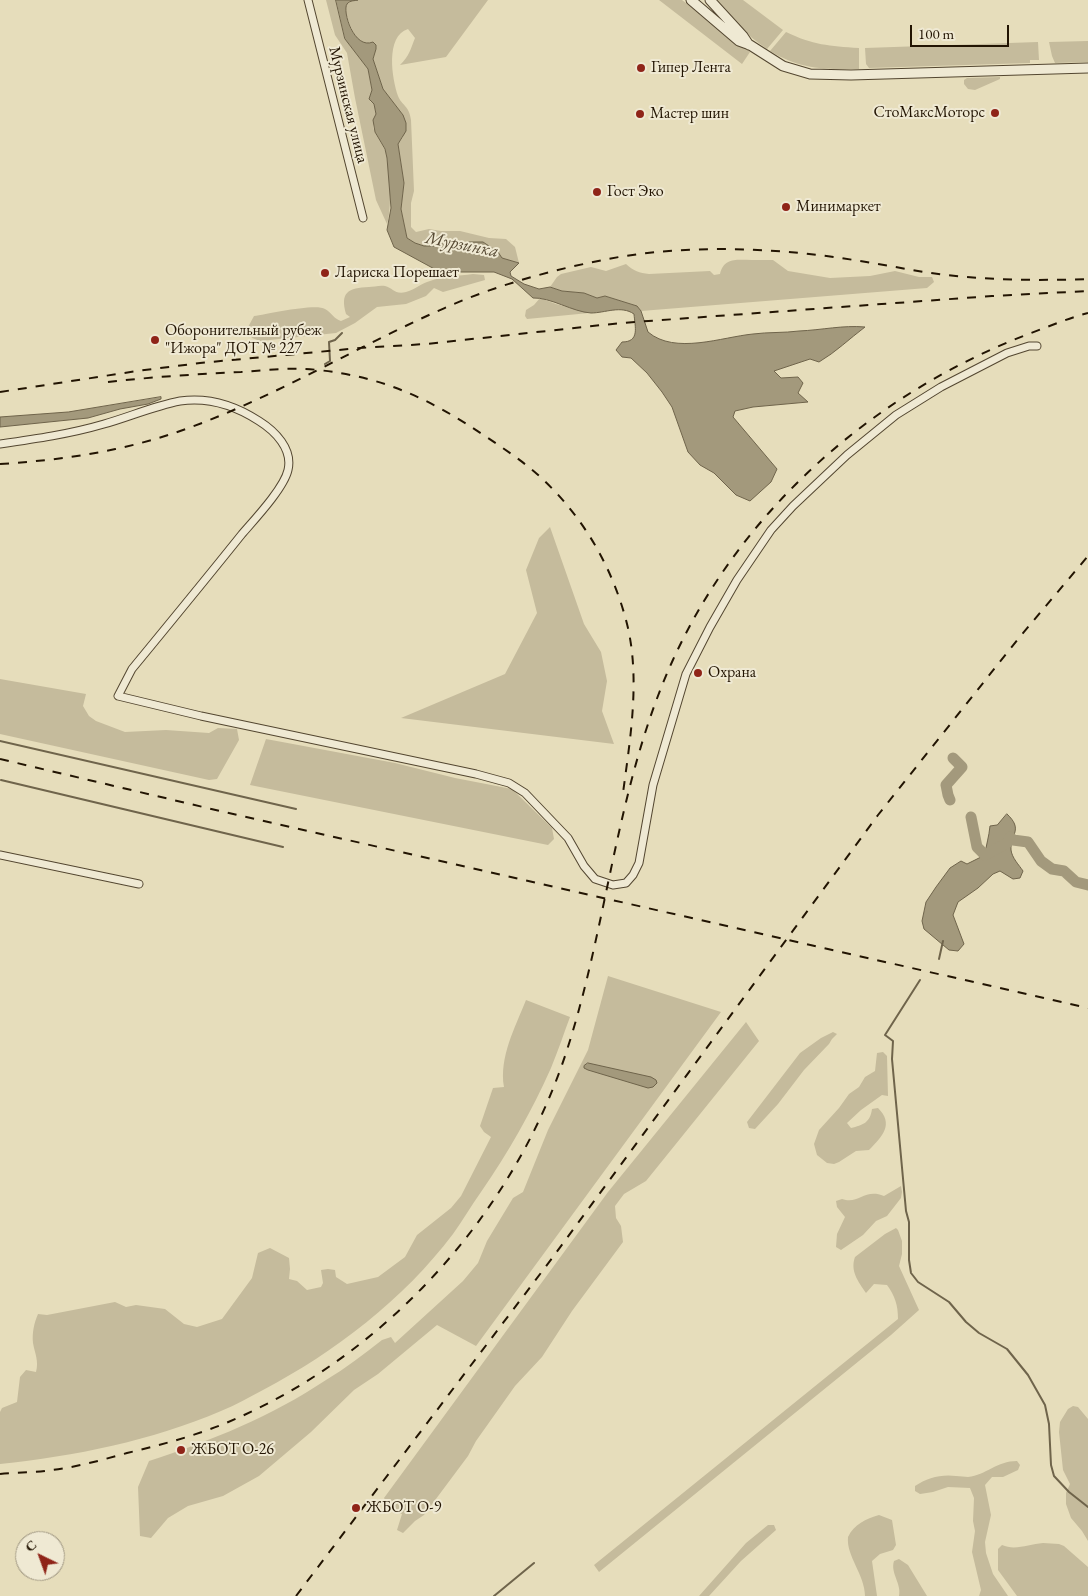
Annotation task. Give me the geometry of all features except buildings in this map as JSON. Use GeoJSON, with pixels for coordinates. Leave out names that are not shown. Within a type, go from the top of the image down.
{"type":"FeatureCollection","features":[{"type":"Feature","properties":{"kind":"street","name":"Мурзинская улица"},"geometry":{"type":"LineString","coordinates":[[308,0],[362,218]]}},
{"type":"Feature","properties":{"kind":"street"},"geometry":{"type":"LineString","coordinates":[[691,0],[739,41],[750,45],[775,62],[810,74],[827,76],[1088,68]]}},
{"type":"Feature","properties":{"kind":"street"},"geometry":{"type":"LineString","coordinates":[[710,0],[750,45]]}},
{"type":"Feature","properties":{"kind":"street"},"geometry":{"type":"LineString","coordinates":[[0,444],[34,440],[78,431],[180,401],[208,401],[230,406],[261,422],[277,436],[287,453],[289,464],[286,477],[258,515],[132,669],[118,696],[201,716],[476,774],[509,783],[525,793],[558,826],[574,846],[589,874],[600,882],[619,885],[630,880],[639,863],[651,794],[686,674],[737,580],[770,530],[847,455],[896,415],[942,387],[1007,353],[1029,346],[1037,346]]}},
{"type":"Feature","properties":{"kind":"street"},"geometry":{"type":"LineString","coordinates":[[0,855],[139,884]]}},
{"type":"Feature","properties":{"kind":"shaded area"},"geometry":{"type":"Polygon","coordinates":[[[326,0],[336,0],[345,39],[368,69],[372,90],[370,101],[374,104],[376,113],[373,128],[385,150],[389,166],[390,198],[387,224],[376,200],[347,53],[335,35],[326,0]]]}},
{"type":"Feature","properties":{"kind":"shaded area"},"geometry":{"type":"Polygon","coordinates":[[[488,0],[446,57],[400,65],[408,55],[415,38],[408,29],[401,33],[393,49],[392,69],[398,96],[409,111],[411,120],[414,191],[411,203],[411,227],[416,232],[429,229],[460,231],[489,238],[506,239],[515,247],[519,263],[502,258],[498,252],[483,242],[469,242],[458,245],[447,241],[434,246],[424,246],[407,238],[401,209],[404,183],[398,144],[403,137],[403,115],[383,89],[373,59],[376,49],[372,42],[368,45],[358,40],[353,32],[346,7],[351,1],[488,0]]]}},
{"type":"Feature","properties":{"kind":"shaded area"},"geometry":{"type":"Polygon","coordinates":[[[659,0],[682,0],[750,52],[742,64],[659,0]]]}},
{"type":"Feature","properties":{"kind":"shaded area"},"geometry":{"type":"Polygon","coordinates":[[[717,0],[743,0],[783,30],[767,49],[739,27],[717,0]]]}},
{"type":"Feature","properties":{"kind":"shaded area"},"geometry":{"type":"Polygon","coordinates":[[[786,32],[821,44],[859,48],[859,69],[835,69],[802,65],[770,51],[786,32]]]}},
{"type":"Feature","properties":{"kind":"shaded area"},"geometry":{"type":"Polygon","coordinates":[[[1088,41],[1088,62],[1055,63],[1049,42],[1088,41]]]}},
{"type":"Feature","properties":{"kind":"shaded area"},"geometry":{"type":"Polygon","coordinates":[[[1038,42],[1039,60],[1030,60],[1030,63],[869,68],[866,64],[865,48],[1038,42]]]}},
{"type":"Feature","properties":{"kind":"shaded area"},"geometry":{"type":"Polygon","coordinates":[[[1000,77],[1000,79],[975,90],[968,89],[964,84],[964,80],[967,78],[1000,77]]]}},
{"type":"Feature","properties":{"kind":"shaded area"},"geometry":{"type":"Polygon","coordinates":[[[736,260],[773,260],[788,271],[830,278],[870,276],[895,271],[919,277],[932,277],[934,282],[927,288],[641,311],[637,306],[605,296],[597,298],[584,293],[562,291],[550,287],[561,274],[591,267],[606,271],[626,264],[634,270],[645,274],[710,271],[714,275],[720,274],[728,262],[736,260]]]}},
{"type":"Feature","properties":{"kind":"shaded area"},"geometry":{"type":"Polygon","coordinates":[[[473,274],[484,275],[485,280],[443,292],[434,288],[426,296],[406,304],[377,307],[355,323],[336,333],[260,341],[252,338],[247,329],[254,316],[312,307],[325,309],[341,321],[350,317],[346,314],[344,301],[345,296],[351,290],[383,286],[402,293],[435,279],[473,274]]]}},
{"type":"Feature","properties":{"kind":"shaded area"},"geometry":{"type":"Polygon","coordinates":[[[540,298],[589,313],[527,319],[525,316],[526,310],[540,298]]]}},
{"type":"Feature","properties":{"kind":"shaded area"},"geometry":{"type":"Polygon","coordinates":[[[550,527],[584,624],[601,652],[607,681],[602,711],[614,744],[401,718],[505,674],[537,613],[526,570],[539,538],[550,527]]]}},
{"type":"Feature","properties":{"kind":"shaded area"},"geometry":{"type":"Polygon","coordinates":[[[0,679],[86,694],[83,706],[89,716],[96,721],[125,732],[166,730],[209,733],[218,728],[237,729],[239,740],[217,779],[209,780],[0,734],[0,679]]]}},
{"type":"Feature","properties":{"kind":"shaded area"},"geometry":{"type":"Polygon","coordinates":[[[266,739],[395,763],[455,778],[512,789],[552,828],[554,839],[548,845],[250,785],[266,739]]]}},
{"type":"Feature","properties":{"kind":"shaded area"},"geometry":{"type":"Polygon","coordinates":[[[608,976],[721,1012],[476,1346],[437,1325],[378,1374],[354,1390],[311,1432],[259,1476],[223,1496],[188,1506],[168,1518],[151,1538],[140,1536],[138,1487],[149,1461],[218,1436],[263,1416],[305,1393],[355,1361],[382,1340],[391,1337],[395,1343],[463,1281],[478,1263],[487,1241],[513,1198],[523,1192],[548,1130],[588,1050],[608,976]]]}},
{"type":"Feature","properties":{"kind":"shaded area"},"geometry":{"type":"Polygon","coordinates":[[[526,1000],[570,1017],[551,1068],[528,1116],[510,1147],[457,1229],[412,1281],[390,1302],[342,1341],[316,1359],[263,1390],[221,1411],[167,1431],[112,1446],[56,1457],[0,1464],[0,1412],[2,1408],[17,1402],[20,1377],[26,1370],[36,1372],[37,1361],[33,1336],[34,1324],[38,1314],[47,1315],[115,1302],[126,1307],[136,1305],[165,1309],[184,1324],[197,1327],[222,1319],[252,1278],[258,1253],[270,1248],[289,1258],[289,1279],[297,1281],[307,1290],[321,1287],[323,1283],[321,1270],[335,1270],[336,1277],[347,1284],[378,1277],[405,1257],[417,1235],[451,1208],[461,1196],[491,1137],[480,1126],[493,1088],[504,1087],[503,1076],[506,1054],[526,1000]]]}},
{"type":"Feature","properties":{"kind":"shaded area"},"geometry":{"type":"Polygon","coordinates":[[[746,1022],[759,1041],[646,1181],[624,1194],[615,1206],[616,1218],[621,1226],[623,1242],[572,1311],[542,1357],[515,1386],[476,1441],[468,1456],[424,1515],[403,1533],[397,1530],[402,1514],[393,1510],[384,1498],[608,1192],[746,1022]]]}},
{"type":"Feature","properties":{"kind":"shaded area"},"geometry":{"type":"Polygon","coordinates":[[[833,1032],[837,1034],[804,1070],[778,1104],[755,1129],[749,1128],[747,1122],[800,1053],[833,1032]]]}},
{"type":"Feature","properties":{"kind":"shaded area"},"geometry":{"type":"Polygon","coordinates":[[[883,1052],[887,1056],[888,1096],[882,1095],[847,1123],[851,1128],[862,1124],[870,1117],[872,1109],[878,1108],[885,1119],[885,1130],[879,1140],[869,1150],[856,1151],[834,1164],[827,1163],[817,1155],[814,1144],[819,1130],[849,1094],[859,1087],[865,1077],[875,1071],[877,1053],[883,1052]]]}},
{"type":"Feature","properties":{"kind":"shaded area"},"geometry":{"type":"Polygon","coordinates":[[[901,1186],[901,1198],[887,1216],[876,1221],[863,1235],[841,1250],[836,1247],[837,1234],[845,1217],[837,1207],[836,1201],[842,1199],[853,1200],[871,1194],[884,1196],[901,1186]]]}},
{"type":"Feature","properties":{"kind":"shaded area"},"geometry":{"type":"Polygon","coordinates":[[[896,1228],[902,1241],[902,1254],[899,1266],[919,1310],[891,1335],[599,1572],[594,1565],[898,1319],[896,1301],[887,1285],[874,1284],[866,1293],[853,1267],[855,1257],[896,1228]]]}},
{"type":"Feature","properties":{"kind":"shaded area"},"geometry":{"type":"Polygon","coordinates":[[[1073,1406],[1078,1407],[1088,1419],[1088,1541],[1071,1518],[1066,1504],[1066,1493],[1070,1484],[1063,1470],[1059,1432],[1060,1422],[1068,1409],[1073,1406]]]}},
{"type":"Feature","properties":{"kind":"shaded area"},"geometry":{"type":"Polygon","coordinates":[[[1017,1461],[1020,1465],[1018,1470],[1003,1477],[992,1477],[985,1485],[991,1515],[985,1542],[986,1553],[993,1574],[1008,1596],[979,1596],[981,1590],[972,1552],[975,1531],[973,1521],[974,1498],[970,1488],[948,1487],[920,1494],[915,1491],[915,1486],[940,1476],[974,1476],[1003,1463],[1017,1461]]]}},
{"type":"Feature","properties":{"kind":"shaded area"},"geometry":{"type":"Polygon","coordinates":[[[879,1515],[892,1520],[896,1545],[893,1550],[880,1554],[872,1561],[877,1596],[865,1596],[862,1581],[850,1551],[848,1537],[861,1523],[879,1515]]]}},
{"type":"Feature","properties":{"kind":"shaded area"},"geometry":{"type":"Polygon","coordinates":[[[768,1525],[774,1525],[776,1530],[741,1561],[709,1596],[699,1596],[746,1543],[768,1525]]]}},
{"type":"Feature","properties":{"kind":"shaded area"},"geometry":{"type":"Polygon","coordinates":[[[1043,1543],[1064,1546],[1088,1567],[1088,1596],[1017,1596],[998,1570],[998,1549],[1002,1545],[1017,1547],[1043,1543]]]}},
{"type":"Feature","properties":{"kind":"shaded area"},"geometry":{"type":"Polygon","coordinates":[[[899,1559],[908,1565],[927,1596],[899,1596],[899,1587],[893,1565],[894,1561],[899,1559]]]}},
{"type":"Feature","properties":{"kind":"water"},"geometry":{"type":"Polygon","coordinates":[[[336,0],[358,0],[351,1],[347,4],[346,8],[351,29],[360,40],[366,43],[373,42],[376,45],[373,59],[383,89],[403,115],[406,123],[406,131],[398,144],[404,183],[401,209],[407,238],[415,243],[424,246],[434,246],[447,241],[458,245],[469,242],[483,242],[498,252],[502,258],[519,263],[510,272],[511,276],[524,284],[539,289],[550,287],[562,291],[584,293],[597,298],[605,296],[637,306],[641,311],[648,332],[659,339],[671,342],[699,343],[759,333],[865,327],[819,362],[810,359],[774,371],[781,378],[798,377],[803,383],[798,393],[808,402],[753,407],[735,411],[733,417],[777,469],[771,482],[750,501],[736,495],[714,473],[700,465],[688,452],[672,407],[662,392],[647,373],[631,358],[622,357],[616,350],[622,342],[634,337],[634,314],[624,310],[596,313],[584,312],[540,298],[533,298],[512,279],[494,272],[440,272],[394,247],[387,230],[391,208],[387,158],[385,149],[375,132],[373,120],[376,114],[374,104],[369,99],[372,90],[368,69],[345,39],[336,0]]]}},
{"type":"Feature","properties":{"kind":"water"},"geometry":{"type":"Polygon","coordinates":[[[161,397],[161,399],[148,404],[88,418],[0,427],[0,417],[68,412],[161,397]]]}},
{"type":"Feature","properties":{"kind":"water"},"geometry":{"type":"Polygon","coordinates":[[[1007,814],[1015,824],[1011,850],[1014,859],[1023,871],[1020,878],[1013,879],[1000,871],[993,874],[978,888],[958,902],[953,915],[964,944],[958,951],[949,950],[924,929],[922,921],[926,902],[950,868],[961,861],[967,864],[985,855],[990,826],[997,825],[1007,814]]]}},
{"type":"Feature","properties":{"kind":"water"},"geometry":{"type":"Polygon","coordinates":[[[588,1063],[651,1077],[657,1083],[653,1087],[648,1088],[588,1070],[584,1066],[588,1063]]]}},
{"type":"Feature","properties":{"kind":"waterway"},"geometry":{"type":"LineString","coordinates":[[325,364],[330,361],[329,342],[335,340],[342,333]]}},
{"type":"Feature","properties":{"kind":"waterway"},"geometry":{"type":"LineString","coordinates":[[0,741],[296,809]]}},
{"type":"Feature","properties":{"kind":"waterway","name":"Мурзинка"},"geometry":{"type":"LineString","coordinates":[[950,800],[946,785],[962,767],[953,758]]}},
{"type":"Feature","properties":{"kind":"waterway"},"geometry":{"type":"LineString","coordinates":[[1,780],[283,847]]}},
{"type":"Feature","properties":{"kind":"waterway","name":"Мурзинка"},"geometry":{"type":"LineString","coordinates":[[971,817],[977,847],[985,855],[1007,843],[1010,837],[1013,840],[1028,842],[1041,861],[1052,869],[1064,871],[1076,882],[1088,885]]}},
{"type":"Feature","properties":{"kind":"waterway"},"geometry":{"type":"LineString","coordinates":[[939,959],[943,941]]}},
{"type":"Feature","properties":{"kind":"waterway"},"geometry":{"type":"LineString","coordinates":[[920,980],[885,1035],[893,1041],[892,1059],[906,1211],[909,1222],[911,1273],[918,1282],[949,1302],[966,1322],[979,1333],[1007,1349],[1028,1375],[1045,1405],[1049,1424],[1051,1465],[1054,1476],[1069,1492],[1088,1507]]}},
{"type":"Feature","properties":{"kind":"waterway"},"geometry":{"type":"LineString","coordinates":[[494,1596],[534,1563]]}},
{"type":"Feature","properties":{"kind":"railway"},"geometry":{"type":"LineString","coordinates":[[0,464],[47,460],[116,449],[183,430],[255,400],[430,314],[466,299],[501,286],[608,259],[656,252],[728,249],[816,255],[965,277],[1027,280],[1088,279]]}},
{"type":"Feature","properties":{"kind":"railway"},"geometry":{"type":"LineString","coordinates":[[0,392],[200,363],[360,348],[426,344],[621,323],[992,296],[1088,291]]}},
{"type":"Feature","properties":{"kind":"railway"},"geometry":{"type":"LineString","coordinates":[[0,1474],[46,1471],[80,1465],[177,1440],[226,1423],[284,1395],[338,1360],[389,1320],[435,1274],[477,1224],[513,1170],[543,1113],[566,1053],[580,1005],[625,806],[653,709],[672,662],[701,606],[735,554],[775,506],[819,462],[867,423],[919,388],[974,358],[1031,333],[1088,313]]}},
{"type":"Feature","properties":{"kind":"railway"},"geometry":{"type":"LineString","coordinates":[[108,382],[279,369],[308,369],[342,373],[385,384],[425,401],[465,423],[525,464],[554,490],[582,525],[605,564],[622,606],[632,648],[634,690],[623,793]]}},
{"type":"Feature","properties":{"kind":"railway"},"geometry":{"type":"LineString","coordinates":[[296,1596],[553,1257],[878,815],[1018,639],[1088,556]]}},
{"type":"Feature","properties":{"kind":"railway"},"geometry":{"type":"LineString","coordinates":[[0,759],[220,811],[1088,1008]]}},
{"type":"Feature","properties":{"kind":"place","name":"Гипер Лента"},"geometry":{"type":"Point","coordinates":[641,68]}},
{"type":"Feature","properties":{"kind":"place","name":"СтоМаксМоторс"},"geometry":{"type":"Point","coordinates":[995,113]}},
{"type":"Feature","properties":{"kind":"place","name":"Мастер шин"},"geometry":{"type":"Point","coordinates":[640,114]}},
{"type":"Feature","properties":{"kind":"place","name":"Гост Эко"},"geometry":{"type":"Point","coordinates":[597,192]}},
{"type":"Feature","properties":{"kind":"place","name":"Минимаркет"},"geometry":{"type":"Point","coordinates":[786,207]}},
{"type":"Feature","properties":{"kind":"place","name":"Лариска Порешает"},"geometry":{"type":"Point","coordinates":[325,273]}},
{"type":"Feature","properties":{"kind":"place","name":"Оборонительный рубеж \"Ижора\" ДОТ № 227"},"geometry":{"type":"Point","coordinates":[155,340]}},
{"type":"Feature","properties":{"kind":"place","name":"Охрана"},"geometry":{"type":"Point","coordinates":[698,673]}},
{"type":"Feature","properties":{"kind":"place","name":"ЖБОТ О-26"},"geometry":{"type":"Point","coordinates":[181,1450]}},
{"type":"Feature","properties":{"kind":"place","name":"ЖБОТ О-9"},"geometry":{"type":"Point","coordinates":[356,1508]}}]}
